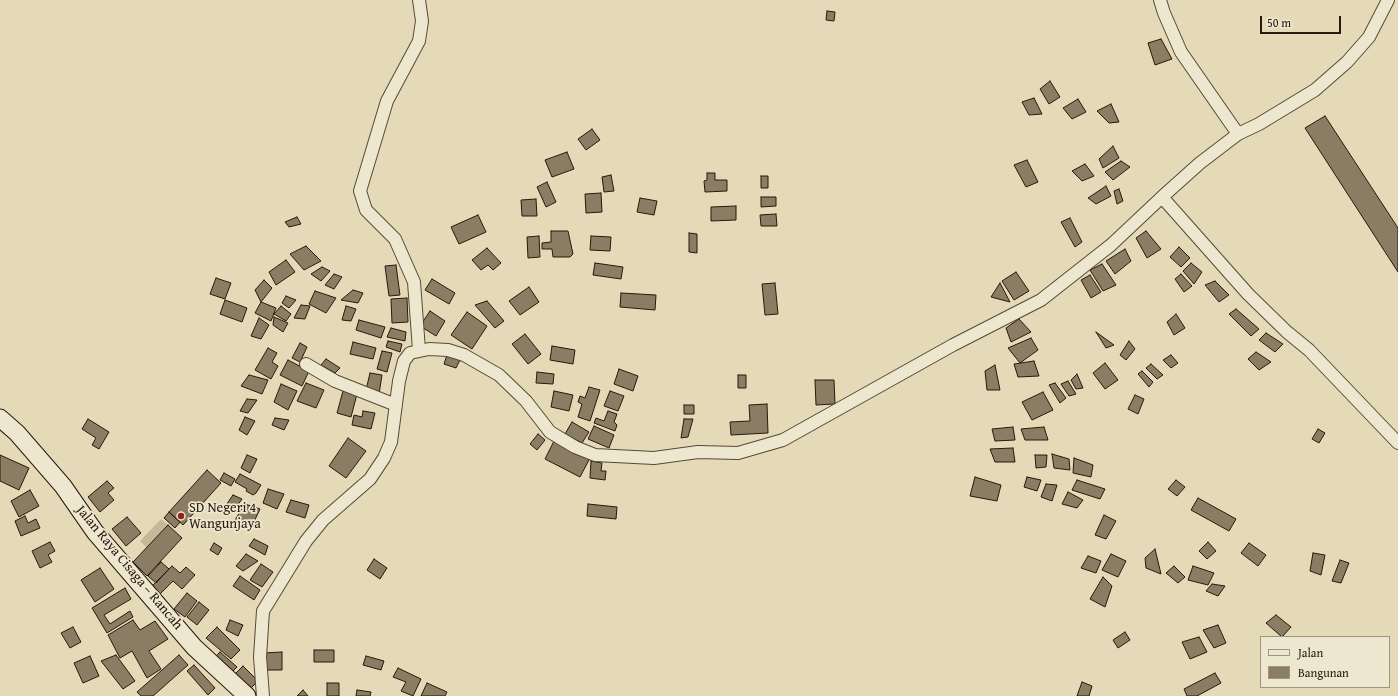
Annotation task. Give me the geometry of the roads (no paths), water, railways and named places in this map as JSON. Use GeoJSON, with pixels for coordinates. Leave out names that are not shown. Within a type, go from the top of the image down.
{"type":"FeatureCollection","features":[{"type":"Feature","properties":{"kind":"main road","name":"Jalan Raya Cisaga – Rancah"},"geometry":{"type":"LineString","coordinates":[[0,418],[17,433],[63,486],[95,532],[194,647],[247,696]]}},
{"type":"Feature","properties":{"kind":"street"},"geometry":{"type":"LineString","coordinates":[[418,0],[422,21],[419,41],[387,101],[360,190],[366,210],[395,239],[414,282],[419,350]]}},
{"type":"Feature","properties":{"kind":"street"},"geometry":{"type":"LineString","coordinates":[[1160,0],[1181,52],[1238,134]]}},
{"type":"Feature","properties":{"kind":"street"},"geometry":{"type":"LineString","coordinates":[[263,696],[260,657],[263,611],[306,541],[323,520],[370,479],[384,458],[390,442],[404,361],[410,353],[429,349],[448,350],[464,355],[499,375],[526,401],[550,432],[575,447],[595,455],[654,458],[698,452],[738,453],[783,440],[953,345],[1041,300],[1111,245],[1200,163],[1238,134],[1259,124],[1315,90],[1347,62],[1369,37],[1388,0]]}},
{"type":"Feature","properties":{"kind":"street"},"geometry":{"type":"LineString","coordinates":[[1162,197],[1248,294],[1287,332],[1309,350],[1398,443]]}},
{"type":"Feature","properties":{"kind":"street"},"geometry":{"type":"LineString","coordinates":[[306,364],[335,381],[396,406]]}},
{"type":"Feature","properties":{"kind":"place","name":"SD Negeri 4 Wangunjaya"},"geometry":{"type":"Point","coordinates":[181,516]}}]}
